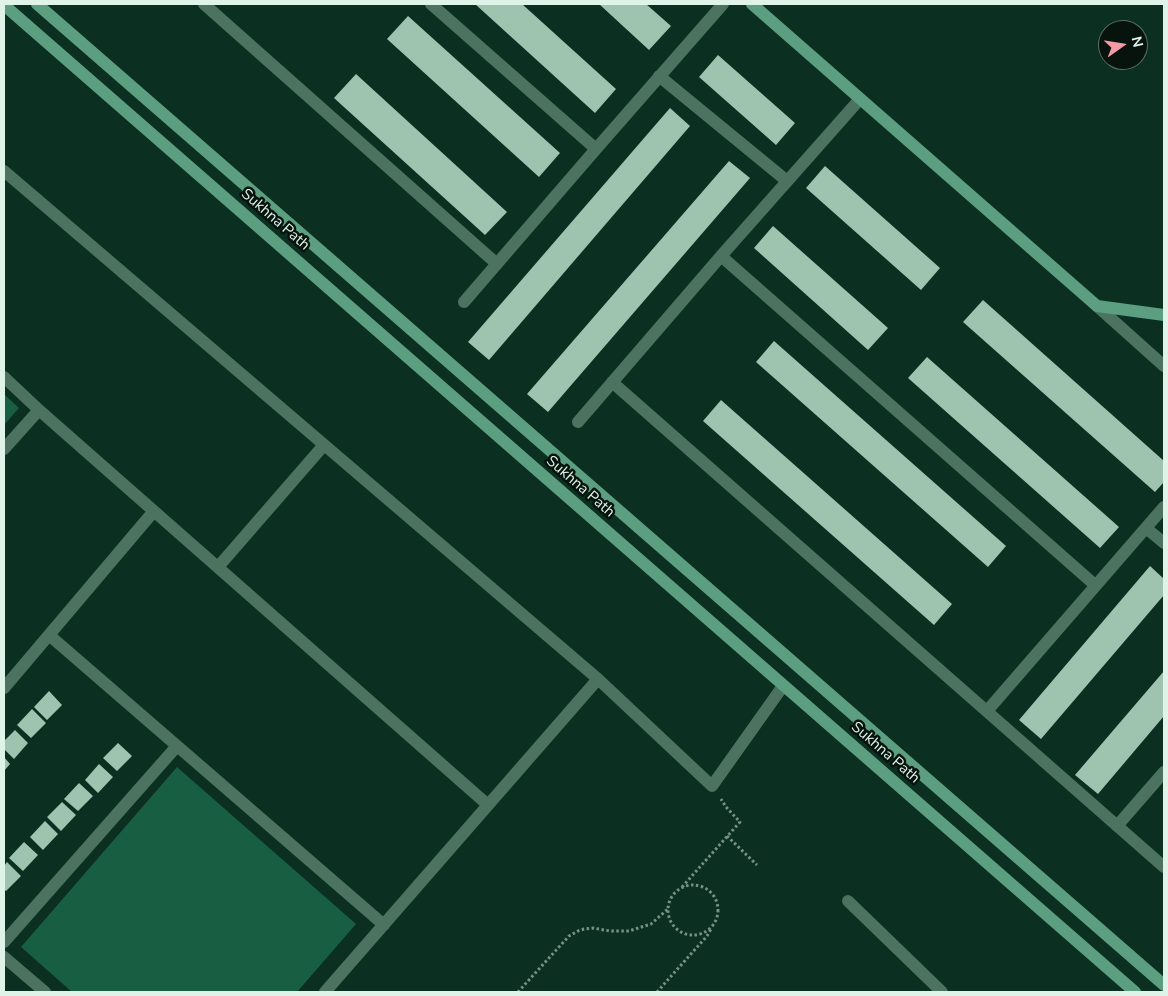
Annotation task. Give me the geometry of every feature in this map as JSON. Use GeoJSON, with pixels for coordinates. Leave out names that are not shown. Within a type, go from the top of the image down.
{"type":"FeatureCollection","features":[{"type":"Feature","properties":{"kind":"main road","name":"Sukhna Path"},"geometry":{"type":"LineString","coordinates":[[37,4],[1164,985]]}},
{"type":"Feature","properties":{"kind":"main road"},"geometry":{"type":"LineString","coordinates":[[752,4],[1097,306],[1164,315]]}},
{"type":"Feature","properties":{"kind":"main road","name":"Sukhna Path"},"geometry":{"type":"LineString","coordinates":[[4,6],[1135,992]]}},
{"type":"Feature","properties":{"kind":"street"},"geometry":{"type":"LineString","coordinates":[[204,4],[497,264]]}},
{"type":"Feature","properties":{"kind":"street"},"geometry":{"type":"LineString","coordinates":[[431,4],[596,149]]}},
{"type":"Feature","properties":{"kind":"street"},"geometry":{"type":"LineString","coordinates":[[464,302],[723,4]]}},
{"type":"Feature","properties":{"kind":"street"},"geometry":{"type":"LineString","coordinates":[[659,76],[787,181]]}},
{"type":"Feature","properties":{"kind":"street"},"geometry":{"type":"LineString","coordinates":[[578,422],[860,98]]}},
{"type":"Feature","properties":{"kind":"street"},"geometry":{"type":"LineString","coordinates":[[4,171],[598,679],[712,786],[783,686]]}},
{"type":"Feature","properties":{"kind":"street"},"geometry":{"type":"LineString","coordinates":[[721,256],[1095,585]]}},
{"type":"Feature","properties":{"kind":"street"},"geometry":{"type":"LineString","coordinates":[[1097,306],[1164,366]]}},
{"type":"Feature","properties":{"kind":"street"},"geometry":{"type":"LineString","coordinates":[[4,377],[154,512],[488,805]]}},
{"type":"Feature","properties":{"kind":"street"},"geometry":{"type":"LineString","coordinates":[[612,382],[1164,867]]}},
{"type":"Feature","properties":{"kind":"street"},"geometry":{"type":"LineString","coordinates":[[4,449],[39,410]]}},
{"type":"Feature","properties":{"kind":"street"},"geometry":{"type":"LineString","coordinates":[[218,567],[324,445]]}},
{"type":"Feature","properties":{"kind":"street"},"geometry":{"type":"LineString","coordinates":[[986,711],[1164,507]]}},
{"type":"Feature","properties":{"kind":"street"},"geometry":{"type":"LineString","coordinates":[[4,688],[154,512]]}},
{"type":"Feature","properties":{"kind":"street"},"geometry":{"type":"LineString","coordinates":[[1146,528],[1164,543]]}},
{"type":"Feature","properties":{"kind":"street"},"geometry":{"type":"LineString","coordinates":[[49,635],[384,925]]}},
{"type":"Feature","properties":{"kind":"street"},"geometry":{"type":"LineString","coordinates":[[325,992],[598,679]]}},
{"type":"Feature","properties":{"kind":"street"},"geometry":{"type":"LineString","coordinates":[[4,942],[177,746]]}},
{"type":"Feature","properties":{"kind":"street"},"geometry":{"type":"LineString","coordinates":[[1118,826],[1164,772]]}},
{"type":"Feature","properties":{"kind":"street"},"geometry":{"type":"LineString","coordinates":[[848,901],[942,992]]}},
{"type":"Feature","properties":{"kind":"street"},"geometry":{"type":"LineString","coordinates":[[4,957],[44,992]]}},
{"type":"Feature","properties":{"kind":"path"},"geometry":{"type":"LineString","coordinates":[[712,786],[726,808],[740,822],[675,893],[669,908],[673,923],[685,933],[701,933],[708,930],[714,924]]}},
{"type":"Feature","properties":{"kind":"path"},"geometry":{"type":"LineString","coordinates":[[727,836],[757,865]]}},
{"type":"Feature","properties":{"kind":"path"},"geometry":{"type":"LineString","coordinates":[[657,992],[707,936],[717,916],[716,900],[711,892],[697,885],[688,885],[681,888]]}},
{"type":"Feature","properties":{"kind":"path"},"geometry":{"type":"LineString","coordinates":[[518,992],[569,936],[584,929],[593,928],[610,931],[629,931],[651,924],[669,908]]}},
{"type":"Feature","properties":{"kind":"green space"},"geometry":{"type":"Polygon","coordinates":[[[4,394],[19,408],[4,425],[4,394]]]}},
{"type":"Feature","properties":{"kind":"green space"},"geometry":{"type":"Polygon","coordinates":[[[177,767],[356,924],[297,992],[72,992],[21,947],[177,767]]]}},
{"type":"Feature","properties":{"kind":"building"},"geometry":{"type":"Polygon","coordinates":[[[475,4],[522,4],[616,89],[595,113],[475,4]]]}},
{"type":"Feature","properties":{"kind":"building"},"geometry":{"type":"Polygon","coordinates":[[[599,4],[646,4],[671,26],[649,50],[599,4]]]}},
{"type":"Feature","properties":{"kind":"building"},"geometry":{"type":"Polygon","coordinates":[[[408,16],[560,153],[539,177],[387,39],[408,16]]]}},
{"type":"Feature","properties":{"kind":"building"},"geometry":{"type":"Polygon","coordinates":[[[718,55],[795,123],[776,145],[699,77],[718,55]]]}},
{"type":"Feature","properties":{"kind":"building"},"geometry":{"type":"Polygon","coordinates":[[[356,74],[507,212],[485,235],[334,98],[356,74]]]}},
{"type":"Feature","properties":{"kind":"building"},"geometry":{"type":"Polygon","coordinates":[[[670,108],[690,126],[489,360],[468,342],[670,108]]]}},
{"type":"Feature","properties":{"kind":"building"},"geometry":{"type":"Polygon","coordinates":[[[729,161],[750,178],[548,412],[527,394],[729,161]]]}},
{"type":"Feature","properties":{"kind":"building"},"geometry":{"type":"Polygon","coordinates":[[[825,166],[940,268],[921,290],[806,188],[825,166]]]}},
{"type":"Feature","properties":{"kind":"building"},"geometry":{"type":"Polygon","coordinates":[[[773,226],[888,328],[868,350],[754,248],[773,226]]]}},
{"type":"Feature","properties":{"kind":"building"},"geometry":{"type":"Polygon","coordinates":[[[983,300],[1164,461],[1164,482],[1155,492],[963,322],[983,300]]]}},
{"type":"Feature","properties":{"kind":"building"},"geometry":{"type":"Polygon","coordinates":[[[774,341],[1006,546],[988,567],[756,362],[774,341]]]}},
{"type":"Feature","properties":{"kind":"building"},"geometry":{"type":"Polygon","coordinates":[[[927,357],[1119,527],[1100,548],[908,378],[927,357]]]}},
{"type":"Feature","properties":{"kind":"building"},"geometry":{"type":"Polygon","coordinates":[[[721,400],[952,604],[934,625],[703,421],[721,400]]]}},
{"type":"Feature","properties":{"kind":"building"},"geometry":{"type":"Polygon","coordinates":[[[1150,566],[1164,579],[1164,595],[1041,739],[1019,720],[1150,566]]]}},
{"type":"Feature","properties":{"kind":"building"},"geometry":{"type":"Polygon","coordinates":[[[1164,671],[1164,716],[1098,794],[1075,775],[1164,671]]]}},
{"type":"Feature","properties":{"kind":"building"},"geometry":{"type":"Polygon","coordinates":[[[49,691],[62,705],[47,720],[34,707],[49,691]]]}},
{"type":"Feature","properties":{"kind":"building"},"geometry":{"type":"Polygon","coordinates":[[[32,709],[46,723],[31,738],[17,725],[32,709]]]}},
{"type":"Feature","properties":{"kind":"building"},"geometry":{"type":"Polygon","coordinates":[[[15,730],[28,743],[14,759],[4,749],[4,741],[15,730]]]}},
{"type":"Feature","properties":{"kind":"building"},"geometry":{"type":"Polygon","coordinates":[[[118,743],[132,756],[117,771],[103,758],[118,743]]]}},
{"type":"Feature","properties":{"kind":"building"},"geometry":{"type":"Polygon","coordinates":[[[4,757],[10,764],[4,771],[4,757]]]}},
{"type":"Feature","properties":{"kind":"building"},"geometry":{"type":"Polygon","coordinates":[[[99,764],[113,777],[98,793],[85,780],[99,764]]]}},
{"type":"Feature","properties":{"kind":"building"},"geometry":{"type":"Polygon","coordinates":[[[79,783],[93,796],[78,811],[64,799],[79,783]]]}},
{"type":"Feature","properties":{"kind":"building"},"geometry":{"type":"Polygon","coordinates":[[[62,802],[76,815],[61,831],[47,817],[62,802]]]}},
{"type":"Feature","properties":{"kind":"building"},"geometry":{"type":"Polygon","coordinates":[[[45,821],[58,834],[43,850],[30,837],[45,821]]]}},
{"type":"Feature","properties":{"kind":"building"},"geometry":{"type":"Polygon","coordinates":[[[24,842],[38,855],[23,871],[9,858],[24,842]]]}},
{"type":"Feature","properties":{"kind":"building"},"geometry":{"type":"Polygon","coordinates":[[[7,862],[21,876],[6,891],[4,889],[4,866],[7,862]]]}}]}
